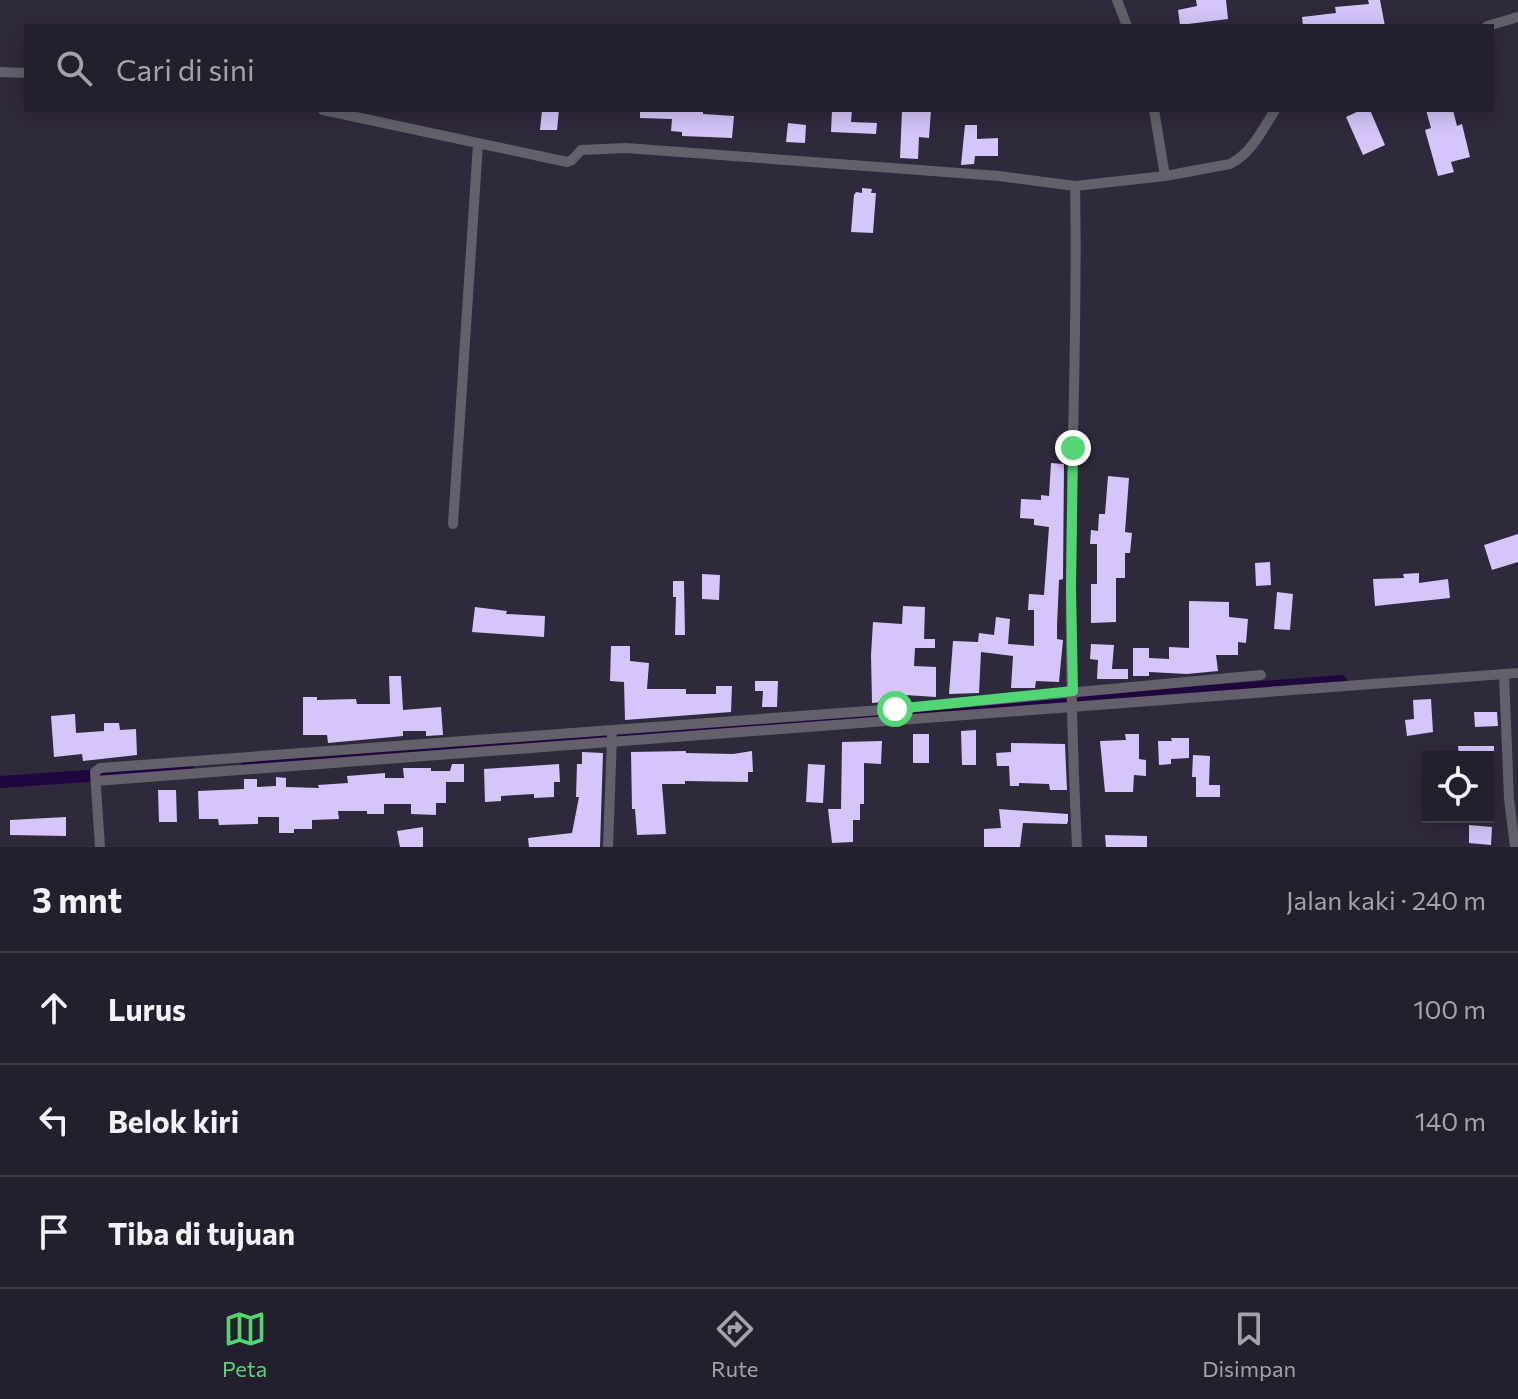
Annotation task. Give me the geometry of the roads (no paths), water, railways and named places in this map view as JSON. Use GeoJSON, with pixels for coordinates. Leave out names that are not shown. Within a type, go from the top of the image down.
{"type":"FeatureCollection","features":[{"type":"Feature","properties":{"kind":"street"},"geometry":{"type":"LineString","coordinates":[[1117,0],[1126,24]]}},
{"type":"Feature","properties":{"kind":"street"},"geometry":{"type":"LineString","coordinates":[[1494,24],[1518,17]]}},
{"type":"Feature","properties":{"kind":"street"},"geometry":{"type":"LineString","coordinates":[[0,72],[24,73]]}},
{"type":"Feature","properties":{"kind":"street"},"geometry":{"type":"LineString","coordinates":[[332,112],[567,162],[581,150],[626,148],[999,176],[1075,186],[1221,167],[1240,159],[1274,112]]}},
{"type":"Feature","properties":{"kind":"street"},"geometry":{"type":"LineString","coordinates":[[1154,112],[1165,176]]}},
{"type":"Feature","properties":{"kind":"street"},"geometry":{"type":"LineString","coordinates":[[453,524],[478,144]]}},
{"type":"Feature","properties":{"kind":"street"},"geometry":{"type":"LineString","coordinates":[[1075,186],[1077,293],[1071,588],[1072,744],[1077,847]]}},
{"type":"Feature","properties":{"kind":"street"},"geometry":{"type":"LineString","coordinates":[[100,847],[95,776],[100,768],[1073,706],[1518,673]]}},
{"type":"Feature","properties":{"kind":"street"},"geometry":{"type":"LineString","coordinates":[[1504,674],[1509,799],[1515,847]]}},
{"type":"Feature","properties":{"kind":"street"},"geometry":{"type":"LineString","coordinates":[[612,734],[1261,675]]}},
{"type":"Feature","properties":{"kind":"street"},"geometry":{"type":"LineString","coordinates":[[608,847],[612,734]]}},
{"type":"Feature","properties":{"kind":"waterway"},"geometry":{"type":"LineString","coordinates":[[247,765],[1341,681]]}},
{"type":"Feature","properties":{"kind":"waterway"},"geometry":{"type":"LineString","coordinates":[[0,782],[188,769]]}}]}
